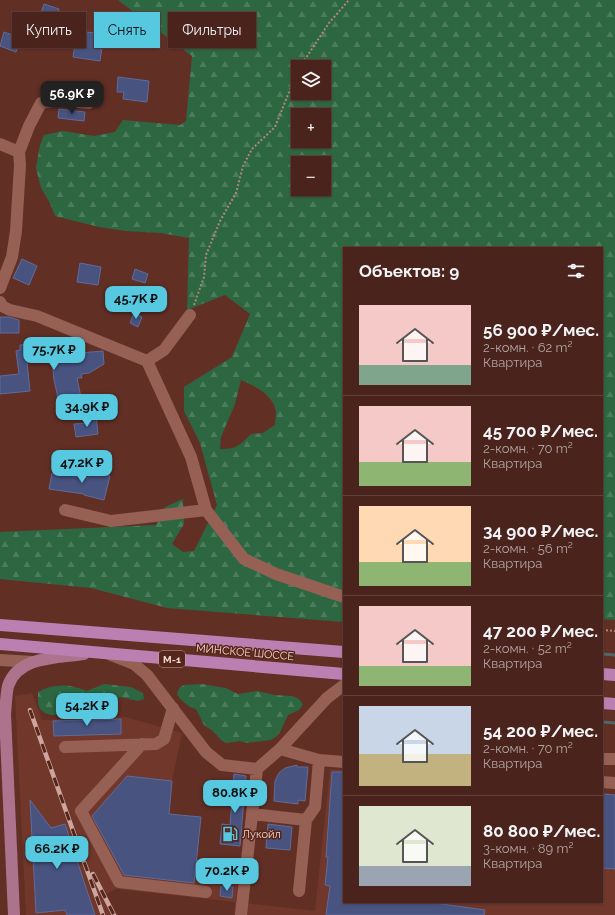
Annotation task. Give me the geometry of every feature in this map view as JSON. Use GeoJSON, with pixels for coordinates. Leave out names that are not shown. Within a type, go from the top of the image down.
{"type":"FeatureCollection","features":[{"type":"Feature","properties":{"kind":"highway","name":"МИНСКОЕ ШОССЕ"},"geometry":{"type":"LineString","coordinates":[[2,625],[343,652]]}},
{"type":"Feature","properties":{"kind":"highway","name":"МИНСКОЕ ШОССЕ"},"geometry":{"type":"LineString","coordinates":[[0,644],[343,674]]}},
{"type":"Feature","properties":{"kind":"highway"},"geometry":{"type":"LineString","coordinates":[[603,674],[615,675]]}},
{"type":"Feature","properties":{"kind":"highway"},"geometry":{"type":"LineString","coordinates":[[603,703],[615,704]]}},
{"type":"Feature","properties":{"kind":"main road"},"geometry":{"type":"LineString","coordinates":[[3,714],[8,688],[13,676],[21,668],[33,662],[101,652]]}},
{"type":"Feature","properties":{"kind":"main road"},"geometry":{"type":"LineString","coordinates":[[0,695],[3,714],[14,915]]}},
{"type":"Feature","properties":{"kind":"street"},"geometry":{"type":"LineString","coordinates":[[0,288],[12,257],[16,231],[20,166],[19,152],[29,126],[41,103],[57,100],[89,103]]}},
{"type":"Feature","properties":{"kind":"street"},"geometry":{"type":"LineString","coordinates":[[0,144],[19,152]]}},
{"type":"Feature","properties":{"kind":"street"},"geometry":{"type":"LineString","coordinates":[[0,302],[2,306],[10,310],[37,316],[147,361],[191,456],[206,510],[244,560],[276,574],[343,597]]}},
{"type":"Feature","properties":{"kind":"street"},"geometry":{"type":"LineString","coordinates":[[147,361],[164,350],[190,315]]}},
{"type":"Feature","properties":{"kind":"street"},"geometry":{"type":"LineString","coordinates":[[65,510],[111,521],[206,510]]}},
{"type":"Feature","properties":{"kind":"street"},"geometry":{"type":"LineString","coordinates":[[101,652],[134,664],[147,675],[206,752],[222,765],[258,769]]}},
{"type":"Feature","properties":{"kind":"street"},"geometry":{"type":"LineString","coordinates":[[0,660],[33,662]]}},
{"type":"Feature","properties":{"kind":"street"},"geometry":{"type":"LineString","coordinates":[[240,915],[258,769],[280,749],[327,698],[343,686]]}},
{"type":"Feature","properties":{"kind":"street"},"geometry":{"type":"LineString","coordinates":[[65,747],[156,744],[164,739],[173,708]]}},
{"type":"Feature","properties":{"kind":"street"},"geometry":{"type":"LineString","coordinates":[[142,744],[81,811],[119,882],[206,892]]}},
{"type":"Feature","properties":{"kind":"street"},"geometry":{"type":"LineString","coordinates":[[280,749],[319,760],[343,762]]}},
{"type":"Feature","properties":{"kind":"street"},"geometry":{"type":"LineString","coordinates":[[603,759],[615,759]]}},
{"type":"Feature","properties":{"kind":"street"},"geometry":{"type":"LineString","coordinates":[[299,891],[306,820],[315,807],[319,760]]}},
{"type":"Feature","properties":{"kind":"street"},"geometry":{"type":"LineString","coordinates":[[603,782],[615,783]]}},
{"type":"Feature","properties":{"kind":"street"},"geometry":{"type":"LineString","coordinates":[[252,814],[306,820]]}},
{"type":"Feature","properties":{"kind":"path"},"geometry":{"type":"LineString","coordinates":[[305,60],[330,23],[349,0]]}},
{"type":"Feature","properties":{"kind":"path"},"geometry":{"type":"LineString","coordinates":[[190,315],[204,277],[206,255],[220,221],[236,193],[243,166],[252,150],[275,127],[291,87]]}},
{"type":"Feature","properties":{"kind":"path"},"geometry":{"type":"LineString","coordinates":[[603,630],[615,631]]}},
{"type":"Feature","properties":{"kind":"shaded area"},"geometry":{"type":"Polygon","coordinates":[[[32,693],[42,720],[126,717],[182,733],[172,781],[169,814],[201,817],[196,867],[239,872],[236,902],[315,911],[330,769],[343,770],[343,903],[603,903],[603,793],[615,794],[615,915],[234,915],[235,902],[116,889],[106,894],[118,915],[26,915],[15,696],[32,693]]]}},
{"type":"Feature","properties":{"kind":"green space"},"geometry":{"type":"Polygon","coordinates":[[[118,0],[615,0],[615,620],[603,619],[603,247],[343,247],[343,622],[167,608],[91,588],[0,579],[0,532],[156,525],[165,507],[183,499],[184,524],[172,544],[183,552],[194,551],[217,505],[200,443],[184,411],[184,387],[232,357],[250,314],[225,295],[187,310],[189,238],[160,233],[126,231],[99,227],[55,216],[50,203],[41,188],[36,168],[40,145],[44,135],[63,131],[94,136],[115,132],[123,120],[180,125],[186,121],[192,56],[181,48],[256,48],[256,12],[168,12],[168,38],[160,32],[160,12],[134,12],[118,0]],[[241,380],[235,404],[221,437],[220,449],[237,446],[251,434],[263,433],[275,425],[276,412],[272,401],[258,388],[241,380]]]}},
{"type":"Feature","properties":{"kind":"green space"},"geometry":{"type":"Polygon","coordinates":[[[104,684],[131,687],[143,693],[144,699],[138,701],[120,697],[93,712],[81,711],[69,714],[51,715],[40,709],[38,703],[38,692],[44,689],[56,686],[69,686],[87,691],[104,684]]]}},
{"type":"Feature","properties":{"kind":"green space"},"geometry":{"type":"Polygon","coordinates":[[[202,684],[226,688],[238,694],[257,691],[275,695],[292,696],[299,699],[303,704],[299,710],[288,715],[280,732],[271,740],[246,743],[240,741],[227,743],[222,741],[214,732],[204,725],[196,709],[190,707],[180,699],[177,694],[179,688],[184,685],[202,684]]]}},
{"type":"Feature","properties":{"kind":"building"},"geometry":{"type":"Polygon","coordinates":[[[44,4],[59,9],[58,12],[41,12],[44,4]]]}},
{"type":"Feature","properties":{"kind":"building"},"geometry":{"type":"Polygon","coordinates":[[[4,32],[12,35],[12,48],[17,48],[16,52],[0,46],[4,32]]]}},
{"type":"Feature","properties":{"kind":"building"},"geometry":{"type":"Polygon","coordinates":[[[86,32],[94,33],[94,48],[102,48],[100,61],[73,57],[74,48],[86,48],[86,32]]]}},
{"type":"Feature","properties":{"kind":"building"},"geometry":{"type":"Polygon","coordinates":[[[118,77],[149,81],[147,102],[123,99],[124,92],[117,92],[118,77]]]}},
{"type":"Feature","properties":{"kind":"building"},"geometry":{"type":"Polygon","coordinates":[[[59,109],[85,112],[84,121],[58,118],[59,109]]]}},
{"type":"Feature","properties":{"kind":"building"},"geometry":{"type":"Polygon","coordinates":[[[22,259],[37,266],[29,285],[13,278],[22,259]]]}},
{"type":"Feature","properties":{"kind":"building"},"geometry":{"type":"Polygon","coordinates":[[[80,263],[101,267],[98,285],[77,282],[80,263]]]}},
{"type":"Feature","properties":{"kind":"building"},"geometry":{"type":"Polygon","coordinates":[[[135,269],[148,274],[145,283],[132,279],[135,269]]]}},
{"type":"Feature","properties":{"kind":"building"},"geometry":{"type":"Polygon","coordinates":[[[134,313],[142,317],[138,327],[130,323],[134,313]]]}},
{"type":"Feature","properties":{"kind":"building"},"geometry":{"type":"Polygon","coordinates":[[[0,317],[9,317],[19,320],[19,333],[0,333],[0,317]]]}},
{"type":"Feature","properties":{"kind":"building"},"geometry":{"type":"Polygon","coordinates":[[[30,344],[30,349],[37,349],[37,351],[79,348],[80,353],[103,351],[104,364],[89,373],[81,374],[82,378],[77,378],[82,402],[60,406],[54,380],[52,360],[27,362],[30,391],[0,394],[0,376],[19,374],[16,351],[20,350],[20,345],[30,344]]]}},
{"type":"Feature","properties":{"kind":"building"},"geometry":{"type":"Polygon","coordinates":[[[96,415],[98,434],[76,437],[74,424],[88,423],[88,416],[96,415]]]}},
{"type":"Feature","properties":{"kind":"building"},"geometry":{"type":"Polygon","coordinates":[[[89,471],[110,476],[104,500],[84,494],[49,489],[52,473],[88,478],[89,471]]]}},
{"type":"Feature","properties":{"kind":"building"},"geometry":{"type":"Polygon","coordinates":[[[121,719],[121,734],[54,736],[53,721],[121,719]]]}},
{"type":"Feature","properties":{"kind":"building"},"geometry":{"type":"Polygon","coordinates":[[[297,765],[297,767],[308,767],[305,801],[298,800],[298,804],[274,801],[275,781],[279,773],[285,768],[297,765]]]}},
{"type":"Feature","properties":{"kind":"building"},"geometry":{"type":"Polygon","coordinates":[[[332,772],[343,772],[343,903],[434,903],[485,910],[484,915],[326,915],[330,886],[325,885],[328,857],[326,857],[332,772]]]}},
{"type":"Feature","properties":{"kind":"building"},"geometry":{"type":"Polygon","coordinates":[[[234,774],[246,776],[240,846],[220,844],[222,824],[230,825],[234,774]]]}},
{"type":"Feature","properties":{"kind":"building"},"geometry":{"type":"Polygon","coordinates":[[[127,776],[172,781],[169,814],[201,817],[194,883],[124,875],[92,816],[127,776]]]}},
{"type":"Feature","properties":{"kind":"building"},"geometry":{"type":"Polygon","coordinates":[[[603,794],[615,795],[615,869],[603,868],[603,794]]]}},
{"type":"Feature","properties":{"kind":"building"},"geometry":{"type":"Polygon","coordinates":[[[30,800],[51,828],[65,824],[95,915],[67,915],[65,910],[36,913],[30,800]]]}},
{"type":"Feature","properties":{"kind":"building"},"geometry":{"type":"Polygon","coordinates":[[[268,824],[292,827],[290,850],[266,848],[268,824]]]}},
{"type":"Feature","properties":{"kind":"building"},"geometry":{"type":"Polygon","coordinates":[[[221,886],[233,887],[232,898],[220,896],[221,886]]]}},
{"type":"Feature","properties":{"kind":"waterway"},"geometry":{"type":"LineString","coordinates":[[603,654],[615,655]]}},
{"type":"Feature","properties":{"kind":"waterway"},"geometry":{"type":"LineString","coordinates":[[603,722],[615,723]]}},
{"type":"Feature","properties":{"kind":"railway"},"geometry":{"type":"LineString","coordinates":[[30,710],[103,915]]}},
{"type":"Feature","properties":{"kind":"railway"},"geometry":{"type":"LineString","coordinates":[[93,874],[114,915]]}},
{"type":"Feature","properties":{"kind":"place","name":"Лукойл"},"geometry":{"type":"Point","coordinates":[230,834]}}]}
